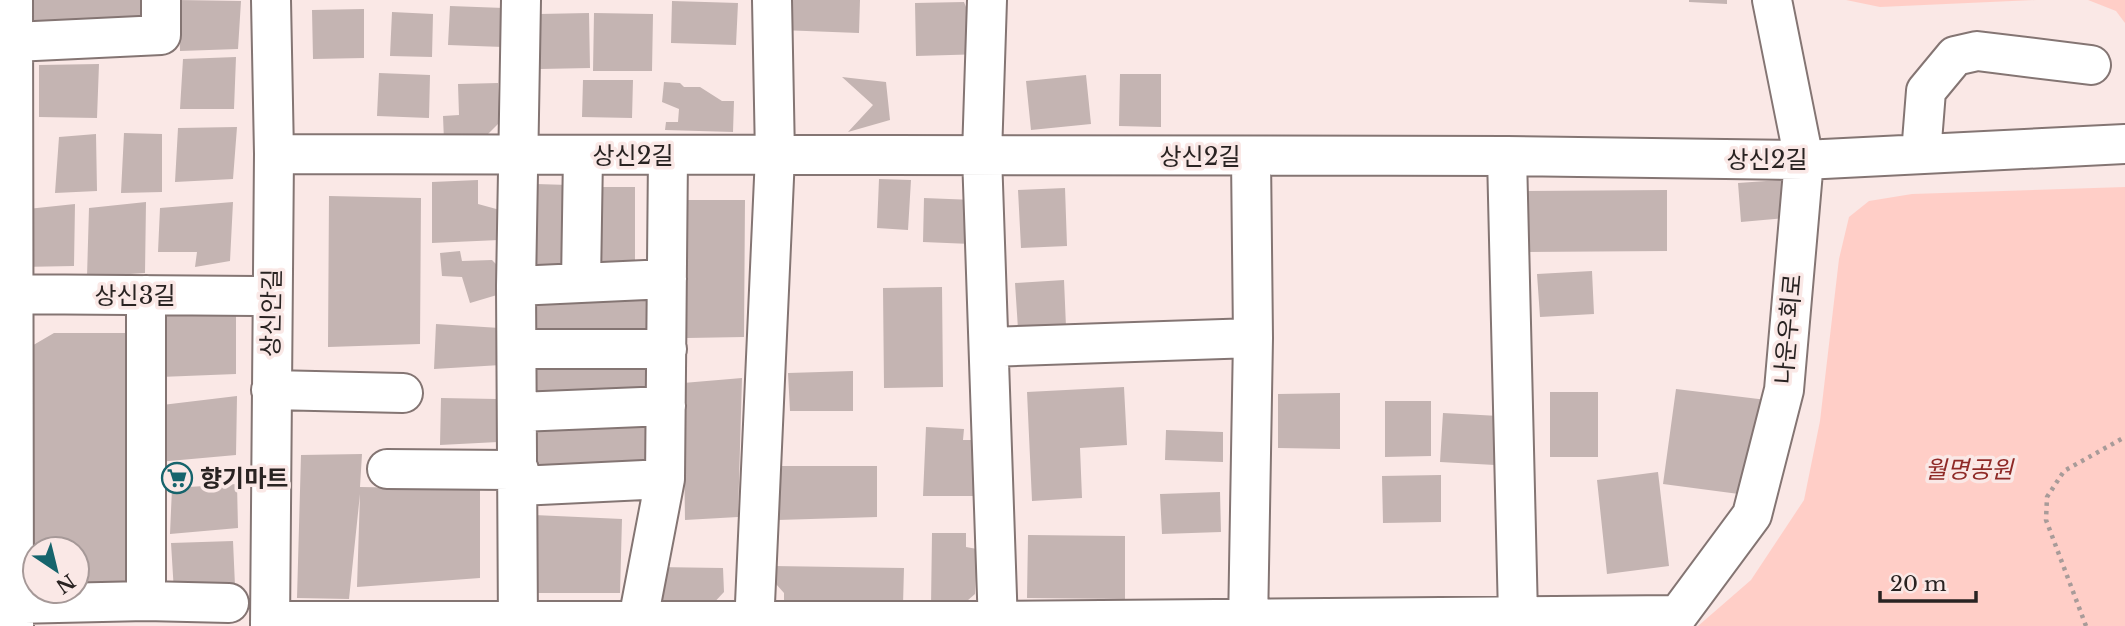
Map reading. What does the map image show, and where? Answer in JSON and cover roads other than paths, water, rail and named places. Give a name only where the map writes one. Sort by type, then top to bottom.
[{"type":"street","points":[[13,0],[8,294],[14,615],[146,601],[229,603]]},
{"type":"street","points":[[13,42],[160,35],[161,0]]},
{"type":"street","name":"상신안길","points":[[270,623],[274,154],[271,0]]},
{"type":"street","points":[[518,623],[519,412],[516,286],[521,0]]},
{"type":"street","points":[[754,623],[775,156],[772,0]]},
{"type":"street","points":[[986,0],[982,155],[998,624]]},
{"type":"street","name":"나운우회로","points":[[1670,620],[1752,515],[1784,390],[1804,160],[1772,0]]},
{"type":"street","points":[[1922,154],[1926,91],[1955,56],[1977,51],[2091,65]]},
{"type":"street","name":"상신2길","points":[[274,154],[1507,156],[1804,160],[2125,144]]},
{"type":"street","points":[[581,283],[583,155]]},
{"type":"street","points":[[638,620],[665,479],[668,155]]},
{"type":"street","points":[[1507,156],[1518,616]]},
{"type":"street","points":[[1248,621],[1253,338],[1251,157]]},
{"type":"street","points":[[516,286],[667,279]]},
{"type":"street","name":"상신3길","points":[[8,294],[271,296]]},
{"type":"street","points":[[146,295],[146,601]]},
{"type":"street","points":[[990,347],[1253,338]]},
{"type":"street","points":[[518,349],[667,349]]},
{"type":"street","points":[[271,390],[402,393]]},
{"type":"street","points":[[519,412],[666,406]]},
{"type":"street","points":[[387,469],[519,478],[665,479]]},
{"type":"street","points":[[270,623],[638,620],[998,624],[1518,616],[1670,620]]},
{"type":"place","name":"향기마트","points":[[177,478]]},
{"type":"park label","name":"월명공원","points":[[1969,469]]}]
